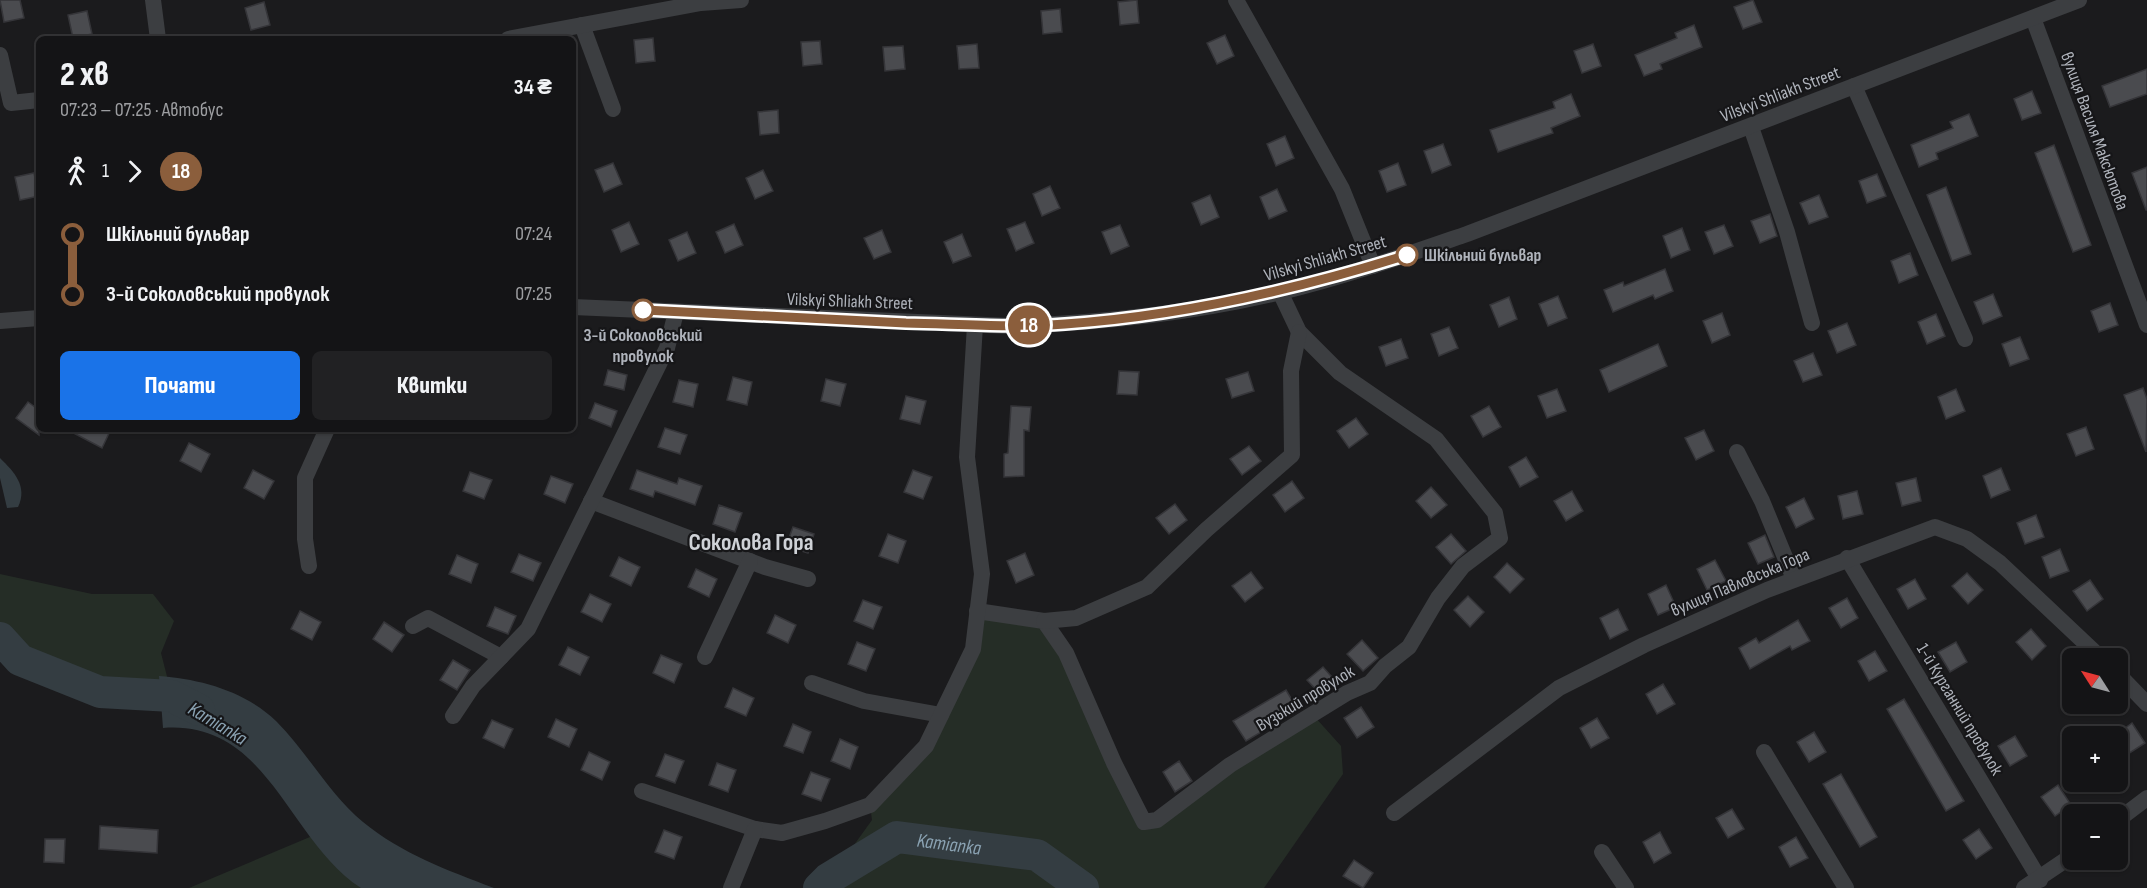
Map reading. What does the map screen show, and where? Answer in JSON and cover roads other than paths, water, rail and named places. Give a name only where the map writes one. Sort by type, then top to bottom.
[{"type":"street","points":[[153,0],[158,36]]},
{"type":"street","points":[[524,36],[701,3],[741,0]]},
{"type":"street","points":[[1236,0],[1342,189],[1373,266]]},
{"type":"street","name":"Vilskyi Shliakh Street","points":[[576,307],[1010,326],[1099,321],[1159,314],[1280,292],[1373,266],[1478,230],[2079,0]]},
{"type":"street","name":"вулиця Василя Максютова","points":[[2033,18],[2147,325]]},
{"type":"street","points":[[582,25],[613,109]]},
{"type":"street","points":[[0,55],[11,103],[36,100]]},
{"type":"street","points":[[1854,86],[1965,339]]},
{"type":"street","points":[[1751,127],[1787,232],[1812,323]]},
{"type":"street","name":"Вузький провулок","points":[[1044,621],[1066,653],[1114,763],[1144,822],[1157,820],[1230,765],[1347,693],[1370,683],[1385,666],[1409,647],[1437,598],[1463,566],[1500,538],[1495,513],[1436,439],[1340,373],[1299,332],[1280,292]]},
{"type":"street","points":[[453,716],[474,686],[528,629],[666,348],[676,312]]},
{"type":"street","points":[[0,320],[36,318]]},
{"type":"street","points":[[642,791],[755,829],[782,833],[825,822],[870,805],[926,746],[973,649],[982,574],[967,457],[975,325]]},
{"type":"street","points":[[977,611],[1044,621],[1076,618],[1147,587],[1206,530],[1293,455],[1292,371],[1299,332]]},
{"type":"street","points":[[309,566],[305,539],[306,478],[326,432]]},
{"type":"street","points":[[1737,452],[1762,501],[1794,579]]},
{"type":"street","points":[[591,501],[750,561],[808,579]]},
{"type":"street","name":"вулиця Павловська Гора","points":[[1394,813],[1559,688],[1644,645],[1794,579],[1935,527],[1967,539],[2000,563],[2090,648]]},
{"type":"street","name":"1-й Курганний провулок","points":[[1847,558],[2040,880]]},
{"type":"street","points":[[705,657],[750,561]]},
{"type":"street","points":[[413,626],[428,618],[501,657]]},
{"type":"street","points":[[812,683],[864,701],[941,715]]},
{"type":"street","points":[[2128,684],[2147,704]]},
{"type":"street","points":[[1764,752],[1846,888]]},
{"type":"street","points":[[2128,812],[2147,798]]},
{"type":"street","points":[[731,888],[755,829]]},
{"type":"street","points":[[1602,852],[1626,888]]},
{"type":"street","points":[[2024,888],[2040,880],[2062,863]]},
{"type":"water","points":[[0,458],[18,480],[21,499],[18,507],[7,508],[0,478]]},
{"type":"water","points":[[159,676],[190,680],[221,688],[250,702],[264,711],[288,733],[329,786],[363,822],[409,852],[442,868],[494,888],[361,888],[336,867],[314,842],[253,762],[228,743],[199,731],[163,728]]},
{"type":"waterway","name":"Kamianka","points":[[0,638],[20,660],[100,692],[172,696],[199,710]]},
{"type":"waterway","name":"Kamianka","points":[[819,888],[828,879],[897,837],[1037,855],[1083,888]]},
{"type":"place","name":"Шкільний бульвар","points":[[1407,255]]},
{"type":"place","name":"3-й Соколовський провулок","points":[[643,310]]},
{"type":"district","name":"Соколова Гора","points":[[751,542]]}]
